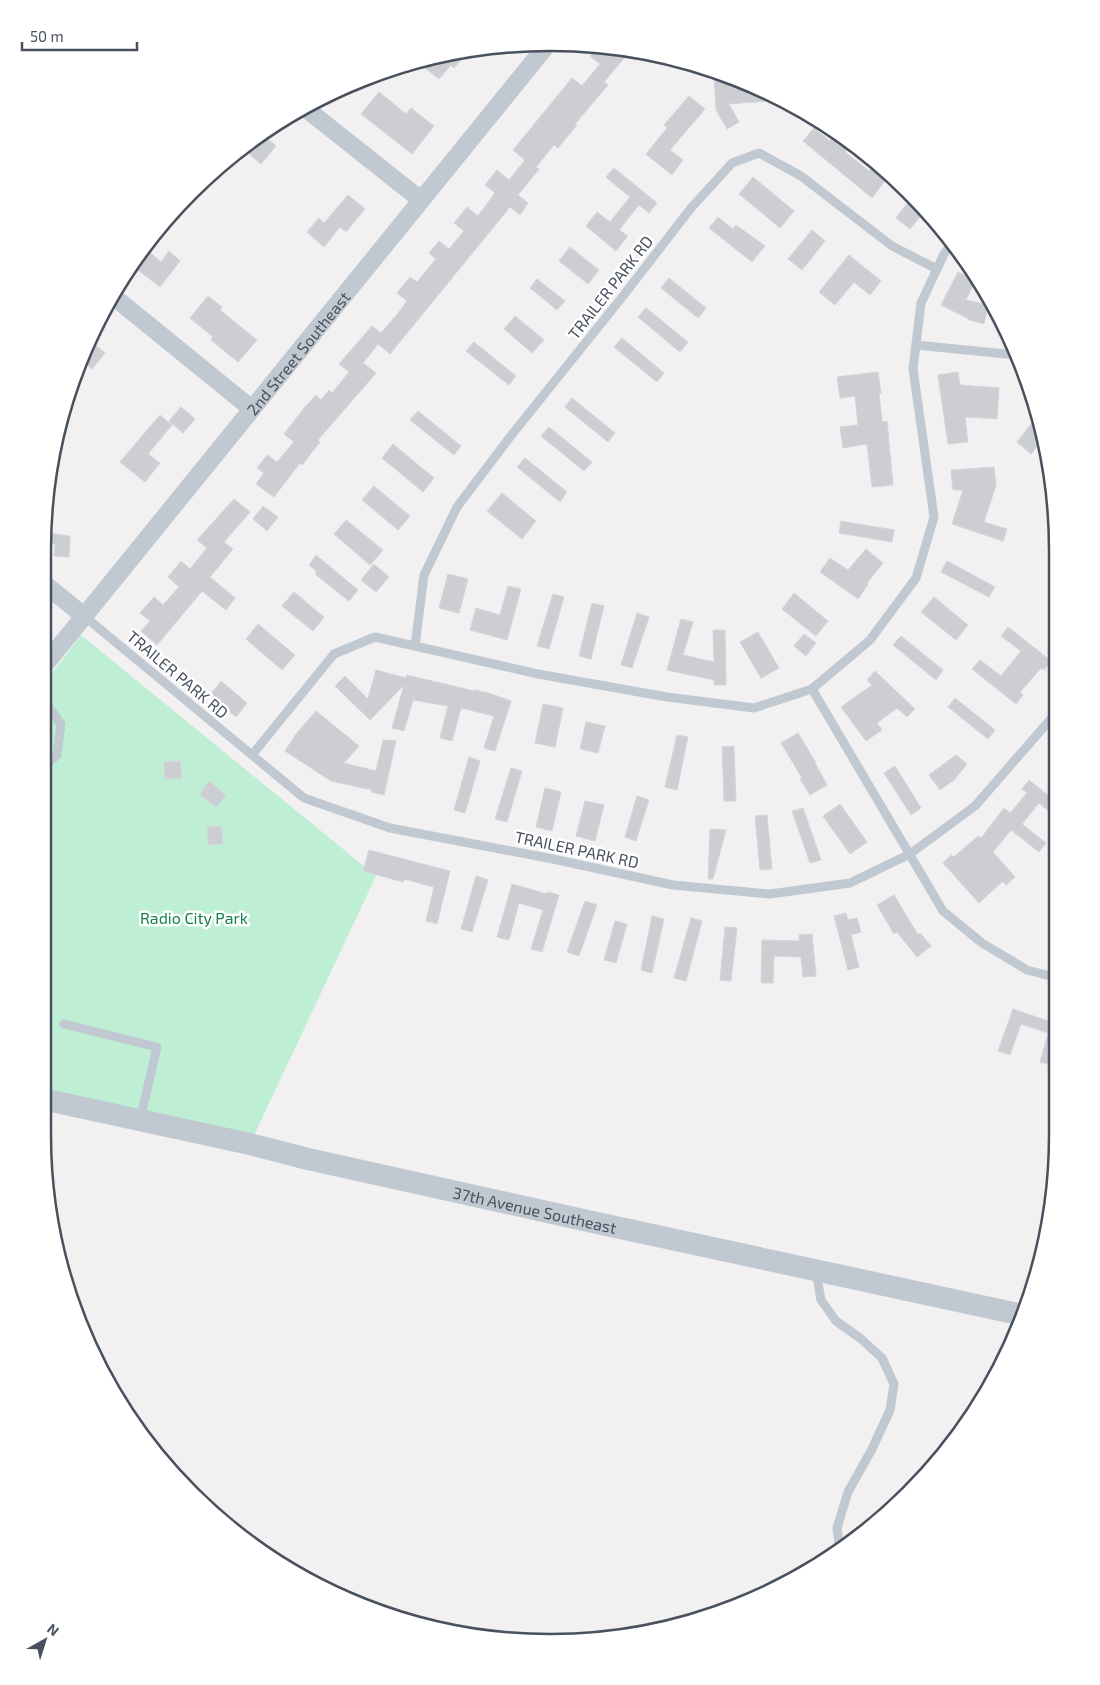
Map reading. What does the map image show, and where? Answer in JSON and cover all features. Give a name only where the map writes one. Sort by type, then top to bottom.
[{"type":"street","name":"2nd Street Southeast","points":[[51,657],[542,51]]},
{"type":"street","points":[[311,113],[421,200]]},
{"type":"street","points":[[118,300],[252,409]]},
{"type":"street","points":[[51,589],[84,616]]},
{"type":"street","name":"37th Avenue Southeast","points":[[51,1101],[1015,1314]]},
{"type":"lane","name":"TRAILER PARK RD","points":[[414,646],[424,575],[457,507],[690,208],[732,163],[759,153],[801,176],[892,246],[937,269]]},
{"type":"lane","points":[[252,756],[334,654],[375,637],[575,680],[667,697],[754,708],[812,690],[870,640],[916,578],[934,517],[913,369],[921,303],[948,249]]},
{"type":"lane","points":[[916,345],[1009,354]]},
{"type":"lane","name":"TRAILER PARK RD","points":[[84,616],[304,798],[390,828],[553,859],[673,885],[770,894],[850,882],[910,854],[975,806],[1049,721]]},
{"type":"lane","points":[[812,690],[942,911],[982,943],[1028,970],[1049,976]]},
{"type":"lane","points":[[51,710],[61,724],[56,755],[51,760]]},
{"type":"lane","points":[[64,1024],[157,1047],[140,1120]]},
{"type":"lane","points":[[816,1270],[821,1300],[836,1321],[860,1338],[882,1358],[894,1384],[890,1410],[872,1449],[848,1492],[837,1528],[839,1542]]},
{"type":"green space","name":"Radio City Park","points":[[81,635],[376,876],[250,1144],[51,1096],[51,675]]},
{"type":"building","points":[[592,53],[625,58],[604,82],[608,85],[575,124],[577,125],[558,148],[554,145],[536,167],[539,169],[518,195],[528,203],[520,215],[510,207],[390,354],[378,344],[363,363],[376,373],[318,440],[320,442],[302,465],[300,463],[274,497],[256,484],[264,473],[257,468],[267,455],[277,462],[294,442],[284,434],[305,407],[316,395],[321,400],[329,390],[332,393],[349,372],[339,364],[372,326],[381,333],[399,312],[407,301],[397,293],[410,277],[417,282],[436,259],[429,253],[439,241],[449,249],[464,231],[454,223],[467,207],[478,216],[495,193],[485,185],[497,170],[509,180],[525,160],[513,150],[572,78],[582,86],[600,64],[590,56]]},
{"type":"building","points":[[461,60],[454,68],[451,65],[439,79],[425,68]]},
{"type":"building","points":[[714,79],[767,101],[729,104],[739,122],[727,129],[716,110]]},
{"type":"building","points":[[379,92],[406,114],[411,108],[434,126],[412,154],[361,114]]},
{"type":"building","points":[[689,96],[705,109],[670,150],[683,160],[672,175],[646,154],[667,128],[664,125]]},
{"type":"building","points":[[814,128],[830,141],[832,138],[847,149],[845,152],[869,171],[871,168],[885,181],[872,198],[803,141]]},
{"type":"building","points":[[268,139],[276,146],[261,164],[248,153]]},
{"type":"building","points":[[614,168],[657,203],[649,213],[639,205],[619,230],[628,236],[616,251],[586,226],[597,212],[610,222],[630,197],[606,177]]},
{"type":"building","points":[[753,177],[794,211],[780,228],[739,194]]},
{"type":"building","points":[[348,195],[365,209],[346,232],[340,227],[324,247],[307,232],[319,218],[324,223]]},
{"type":"building","points":[[908,202],[921,216],[910,229],[896,218]]},
{"type":"building","points":[[718,217],[733,229],[736,225],[765,246],[752,262],[709,228]]},
{"type":"building","points":[[812,230],[825,241],[802,270],[788,259]]},
{"type":"building","points":[[570,247],[599,270],[588,284],[559,261]]},
{"type":"building","points":[[169,251],[180,261],[160,287],[137,270],[150,252],[161,262]]},
{"type":"building","points":[[849,255],[881,281],[870,295],[854,282],[835,305],[819,292]]},
{"type":"building","points":[[958,272],[967,277],[973,286],[966,300],[984,304],[987,310],[984,324],[969,320],[941,305]]},
{"type":"building","points":[[669,278],[706,308],[698,318],[661,288]]},
{"type":"building","points":[[537,279],[565,301],[557,310],[530,288]]},
{"type":"building","points":[[208,296],[222,307],[220,310],[257,340],[238,362],[211,340],[213,337],[190,318]]},
{"type":"building","points":[[646,308],[688,342],[680,352],[638,317]]},
{"type":"building","points":[[515,316],[544,340],[532,353],[504,329]]},
{"type":"building","points":[[622,338],[664,373],[657,382],[614,347]]},
{"type":"building","points":[[474,342],[516,376],[509,385],[466,351]]},
{"type":"building","points":[[95,345],[105,353],[92,369],[87,365]]},
{"type":"building","points":[[878,372],[882,422],[887,421],[893,485],[872,487],[867,444],[843,448],[840,427],[858,425],[855,396],[840,398],[837,377]]},
{"type":"building","points":[[958,372],[960,385],[999,388],[997,419],[965,417],[968,442],[948,444],[938,375]]},
{"type":"building","points":[[572,398],[615,433],[608,442],[565,407]]},
{"type":"building","points":[[181,407],[195,419],[183,433],[169,421]]},
{"type":"building","points":[[418,411],[461,446],[454,455],[410,420]]},
{"type":"building","points":[[160,415],[172,425],[148,454],[160,463],[145,482],[120,462]]},
{"type":"building","points":[[1032,422],[1037,446],[1031,454],[1017,442]]},
{"type":"building","points":[[549,427],[592,462],[584,471],[541,436]]},
{"type":"building","points":[[393,444],[434,478],[423,492],[382,458]]},
{"type":"building","points":[[525,458],[567,492],[560,502],[517,467]]},
{"type":"building","points":[[994,467],[996,485],[984,522],[1007,529],[1003,541],[952,524],[963,490],[953,490],[951,470]]},
{"type":"building","points":[[374,486],[410,516],[398,530],[362,500]]},
{"type":"building","points":[[502,493],[536,521],[522,539],[487,511]]},
{"type":"building","points":[[234,499],[250,512],[224,542],[233,549],[210,577],[235,598],[226,610],[202,591],[157,645],[141,631],[150,621],[140,613],[154,597],[163,605],[179,587],[168,577],[181,561],[190,569],[207,548],[197,540]]},
{"type":"building","points":[[263,506],[278,517],[267,531],[253,519]]},
{"type":"building","points":[[346,520],[383,550],[370,565],[334,534]]},
{"type":"building","points":[[841,521],[894,530],[892,542],[839,533]]},
{"type":"building","points":[[51,534],[70,536],[69,557],[54,556],[55,545],[51,542]]},
{"type":"building","points":[[866,549],[883,563],[867,583],[858,599],[820,572],[830,558],[848,570]]},
{"type":"building","points":[[316,555],[358,590],[349,601],[315,574],[317,572],[309,565]]},
{"type":"building","points":[[947,561],[995,587],[989,597],[941,572]]},
{"type":"building","points":[[374,564],[389,577],[376,592],[361,580]]},
{"type":"building","points":[[448,574],[468,579],[459,613],[439,608]]},
{"type":"building","points":[[508,586],[521,589],[507,640],[470,630],[476,608],[500,615]]},
{"type":"building","points":[[294,592],[324,617],[313,631],[282,606]]},
{"type":"building","points":[[794,593],[828,621],[816,636],[782,609]]},
{"type":"building","points":[[553,594],[564,597],[549,649],[537,646]]},
{"type":"building","points":[[934,597],[968,625],[956,640],[921,612]]},
{"type":"building","points":[[592,603],[604,606],[591,659],[579,656]]},
{"type":"building","points":[[637,613],[649,617],[632,668],[621,665]]},
{"type":"building","points":[[681,619],[693,622],[683,655],[714,662],[713,630],[725,630],[726,685],[714,685],[714,680],[667,670]]},
{"type":"building","points":[[258,624],[295,655],[282,670],[246,639]]},
{"type":"building","points":[[1008,627],[1049,659],[1049,664],[1044,670],[1041,668],[1020,692],[1023,695],[1016,704],[972,669],[980,660],[1001,676],[1021,651],[1001,636]]},
{"type":"building","points":[[758,632],[779,668],[761,678],[740,642]]},
{"type":"building","points":[[804,634],[816,643],[806,656],[794,646]]},
{"type":"building","points":[[901,636],[943,670],[936,680],[893,645]]},
{"type":"building","points":[[376,670],[406,678],[407,675],[489,693],[511,701],[495,751],[484,748],[494,716],[461,708],[452,741],[440,738],[448,706],[413,700],[404,731],[392,728],[404,685],[370,720],[335,686],[345,676],[368,699]]},
{"type":"building","points":[[875,671],[915,709],[907,717],[897,708],[877,723],[882,730],[866,741],[841,707],[872,685],[867,680]]},
{"type":"building","points":[[221,681],[247,703],[236,717],[210,695]]},
{"type":"building","points":[[955,698],[995,730],[988,739],[948,707]]},
{"type":"building","points":[[543,704],[563,708],[555,747],[535,743]]},
{"type":"building","points":[[316,711],[359,746],[344,763],[376,771],[383,740],[396,741],[384,795],[371,792],[372,790],[331,781],[285,751],[296,734]]},
{"type":"building","points":[[586,722],[605,726],[598,753],[580,749]]},
{"type":"building","points":[[798,733],[827,785],[810,795],[781,743]]},
{"type":"building","points":[[677,735],[688,737],[677,790],[665,787]]},
{"type":"building","points":[[734,746],[736,801],[724,801],[722,747]]},
{"type":"building","points":[[956,755],[967,764],[954,780],[940,790],[929,775]]},
{"type":"building","points":[[469,757],[480,761],[465,813],[454,810]]},
{"type":"building","points":[[180,761],[182,778],[165,779],[164,762]]},
{"type":"building","points":[[895,766],[921,808],[911,815],[884,773]]},
{"type":"building","points":[[511,768],[522,771],[507,822],[495,819]]},
{"type":"building","points":[[1029,780],[1049,796],[1049,811],[1039,803],[1022,824],[1046,843],[1039,852],[1011,830],[993,852],[1015,877],[1006,885],[1003,881],[979,903],[943,863],[951,855],[954,857],[978,836],[981,838],[1004,808],[1010,813],[1027,793],[1022,789]]},
{"type":"building","points":[[209,781],[226,795],[216,807],[200,795]]},
{"type":"building","points":[[545,788],[561,792],[552,831],[536,827]]},
{"type":"building","points":[[637,796],[649,800],[636,841],[625,837]]},
{"type":"building","points":[[585,801],[604,805],[595,841],[576,836]]},
{"type":"building","points":[[840,804],[867,842],[850,854],[823,816]]},
{"type":"building","points":[[803,808],[821,860],[810,863],[792,811]]},
{"type":"building","points":[[767,815],[772,869],[760,870],[755,816]]},
{"type":"building","points":[[221,826],[223,844],[208,845],[207,827]]},
{"type":"building","points":[[710,829],[726,830],[713,879],[708,879]]},
{"type":"building","points":[[369,850],[450,871],[437,924],[426,921],[434,887],[404,879],[403,882],[363,871]]},
{"type":"building","points":[[476,876],[488,880],[472,932],[461,929]]},
{"type":"building","points":[[512,884],[547,894],[548,892],[559,895],[542,952],[531,949],[543,910],[519,903],[509,940],[497,937]]},
{"type":"building","points":[[894,895],[918,935],[920,933],[931,946],[917,957],[897,932],[894,934],[877,905]]},
{"type":"building","points":[[585,901],[597,905],[579,956],[567,952]]},
{"type":"building","points":[[846,913],[848,920],[857,918],[861,932],[851,935],[859,967],[848,970],[834,916]]},
{"type":"building","points":[[652,916],[664,919],[652,973],[641,970]]},
{"type":"building","points":[[691,918],[702,921],[686,981],[674,978]]},
{"type":"building","points":[[615,921],[627,924],[616,963],[604,960]]},
{"type":"building","points":[[725,927],[737,928],[731,981],[720,980]]},
{"type":"building","points":[[812,934],[816,976],[803,977],[801,957],[774,956],[773,983],[761,983],[762,940],[799,941],[799,935]]},
{"type":"building","points":[[1013,1009],[1049,1021],[1049,1064],[1040,1062],[1048,1033],[1021,1024],[1010,1055],[998,1051]]}]
